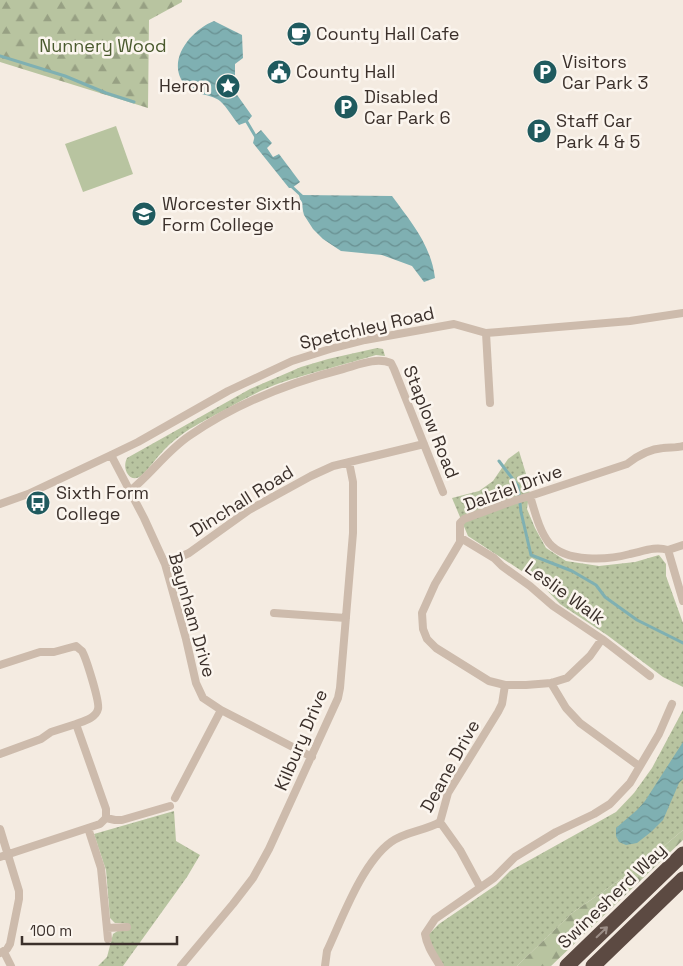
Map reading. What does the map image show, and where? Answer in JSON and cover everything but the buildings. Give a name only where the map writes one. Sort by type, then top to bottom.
[{"type":"highway","name":"Swinesherd Way","points":[[567,966],[683,854]]},
{"type":"highway","name":"Swinesherd Way","points":[[593,966],[683,879]]},
{"type":"street","name":"Spetchley Road","points":[[0,504],[28,494],[111,456],[228,390],[299,359],[365,340],[454,324],[486,333],[630,321],[683,313]]},
{"type":"street","points":[[486,333],[490,403]]},
{"type":"street","name":"Staplow Road","points":[[130,491],[188,436],[248,402],[287,385],[380,361],[391,363],[443,492]]},
{"type":"street","name":"Dinchall Road","points":[[165,564],[189,553],[249,510],[311,476],[333,466],[424,444]]},
{"type":"street","name":"Dalziel Drive","points":[[602,639],[580,668],[567,678],[550,683],[505,685],[489,681],[436,648],[427,639],[423,629],[422,613],[435,584],[460,542],[460,523],[464,519],[513,500],[528,497],[627,464],[636,456],[645,453],[662,448],[683,446]]},
{"type":"street","name":"Baynham Drive","points":[[111,456],[165,564],[198,691],[203,698],[221,710],[312,757]]},
{"type":"street","name":"Kilbury Drive","points":[[181,966],[253,878],[270,848],[338,698],[353,533],[353,482],[349,462]]},
{"type":"street","points":[[528,497],[541,530],[550,544],[564,553],[598,559],[628,555],[653,548],[668,550],[683,545]]},
{"type":"street","name":"Leslie Walk","points":[[460,538],[494,558],[553,606],[602,639],[650,676]]},
{"type":"street","points":[[668,550],[683,601]]},
{"type":"street","points":[[274,613],[346,618]]},
{"type":"street","points":[[0,665],[40,652],[54,652],[76,646],[82,651],[96,692],[98,708],[89,719],[51,732],[41,739],[0,754]]},
{"type":"street","points":[[550,683],[566,708],[580,723],[639,766]]},
{"type":"street","name":"Deane Drive","points":[[326,966],[327,951],[366,868],[391,842],[412,831],[440,822],[448,793],[502,704],[505,685]]},
{"type":"street","points":[[440,966],[432,954],[425,934],[435,919],[494,878],[515,857],[556,832],[594,814],[610,804],[630,783],[659,734],[672,704]]},
{"type":"street","points":[[175,798],[221,710]]},
{"type":"street","points":[[0,857],[104,822],[106,810],[76,724]]},
{"type":"street","points":[[106,818],[122,820],[170,806]]},
{"type":"street","points":[[440,822],[460,850],[480,887]]},
{"type":"street","points":[[88,828],[101,868],[108,939]]},
{"type":"street","points":[[0,829],[20,899],[10,944],[2,953],[11,966]]},
{"type":"street","points":[[107,928],[127,927]]},
{"type":"green space","name":"Nunnery Wood","points":[[0,0],[182,0],[182,2],[149,20],[148,108],[0,62]]},
{"type":"green space","points":[[116,126],[133,174],[83,192],[65,144]]},
{"type":"green space","points":[[377,348],[383,349],[385,356],[376,355],[271,386],[181,435],[138,478],[131,477],[126,471],[125,463],[127,458],[250,389],[301,367]]},
{"type":"green space","points":[[519,451],[530,487],[527,509],[546,548],[566,561],[599,566],[635,562],[659,555],[666,564],[666,576],[683,623],[683,687],[663,677],[607,635],[560,604],[540,583],[468,536],[452,498],[479,491],[493,481],[508,459]]},
{"type":"green space","points":[[683,710],[683,830],[644,863],[572,913],[517,966],[441,966],[429,948],[429,934],[439,924],[496,885],[510,871],[616,812],[634,793],[652,768]]},
{"type":"green space","points":[[174,811],[176,841],[200,855],[187,877],[123,966],[98,966],[107,957],[113,934],[119,930],[128,929],[127,923],[115,923],[110,918],[106,870],[94,834]]},
{"type":"green space","points":[[683,830],[683,840],[551,966],[517,966],[572,913],[644,863]]},
{"type":"water","points":[[214,21],[242,35],[243,58],[235,64],[235,92],[252,116],[247,122],[239,125],[220,101],[189,89],[180,76],[178,66],[183,47],[197,31]]},
{"type":"water","points":[[261,130],[272,143],[267,148],[273,157],[279,154],[300,182],[292,188],[289,188],[253,143],[255,135]]},
{"type":"water","points":[[299,195],[392,196],[425,244],[435,278],[424,282],[412,266],[382,255],[341,251],[323,239],[313,229],[304,215]]},
{"type":"water","points":[[683,742],[683,779],[679,783],[663,820],[637,843],[626,845],[619,842],[616,836],[616,828],[645,801]]},
{"type":"waterway","points":[[0,56],[65,76],[134,102]]},
{"type":"waterway","points":[[247,122],[257,139]]},
{"type":"waterway","points":[[291,186],[303,197]]},
{"type":"waterway","points":[[499,461],[518,486],[521,512],[531,555],[572,571],[596,585],[605,597],[637,620],[683,643]]},
{"type":"place","name":"County Hall Cafe","points":[[299,34]]},
{"type":"place","name":"County Hall","points":[[279,72]]},
{"type":"place","name":"Visitors Car Park 3","points":[[545,72]]},
{"type":"place","name":"Heron","points":[[228,86]]},
{"type":"place","name":"Disabled Car Park 6","points":[[346,107]]},
{"type":"place","name":"Staff Car Park 4 & 5","points":[[539,131]]},
{"type":"place","name":"Worcester Sixth Form College","points":[[144,214]]},
{"type":"place","name":"Sixth Form College","points":[[38,503]]}]
